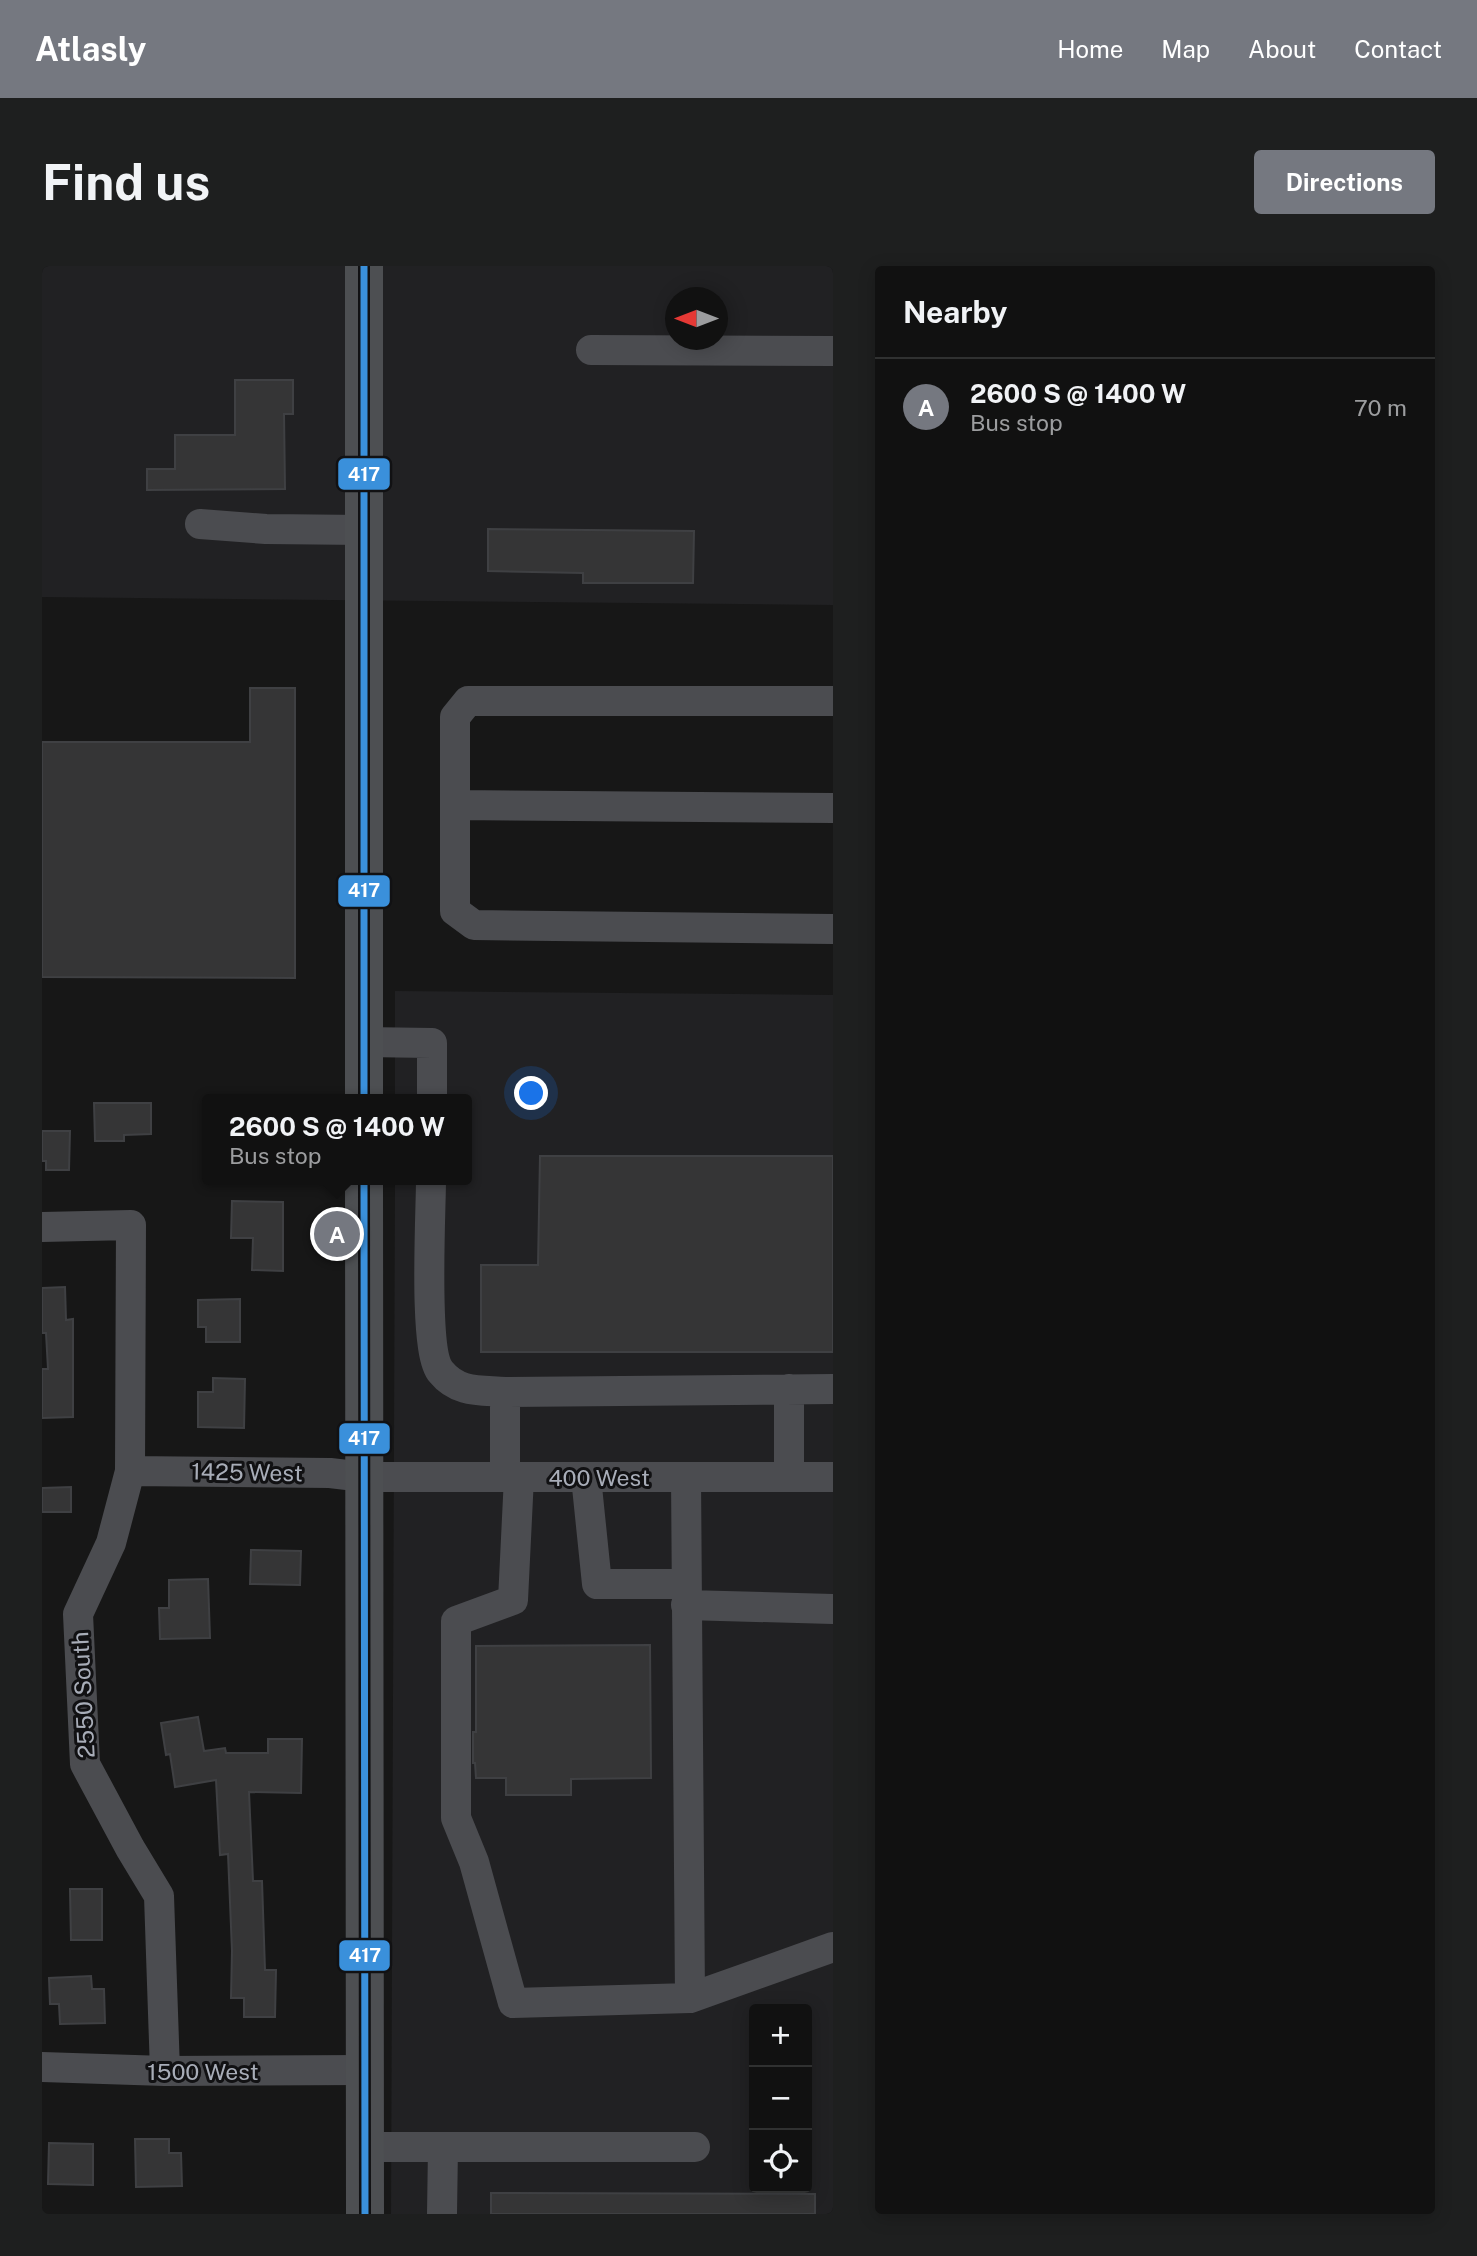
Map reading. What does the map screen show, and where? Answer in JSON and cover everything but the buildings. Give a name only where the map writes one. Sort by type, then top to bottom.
[{"type":"main road","points":[[364,266],[365,1094]]},
{"type":"main road","points":[[365,1185],[365,2214]]},
{"type":"street","points":[[591,350],[833,351]]},
{"type":"street","points":[[200,524],[266,529],[364,530]]},
{"type":"street","points":[[833,701],[468,701],[455,717],[455,911],[474,925],[833,929]]},
{"type":"street","points":[[455,806],[833,808]]},
{"type":"street","points":[[365,1042],[432,1043],[432,1094]]},
{"type":"street","points":[[431,1185],[430,1334],[439,1371],[463,1389],[505,1392],[833,1389]]},
{"type":"street","name":"2550 South","points":[[42,1227],[131,1224],[130,1471],[111,1543],[78,1614],[85,1764],[159,1896],[165,2071]]},
{"type":"street","points":[[789,1389],[789,1477]]},
{"type":"street","points":[[505,1392],[512,1477],[513,1600],[456,1621],[456,1818],[474,1862],[513,2003],[690,1998],[833,1947]]},
{"type":"street","name":"1425 West","points":[[130,1471],[330,1473],[365,1476]]},
{"type":"street","name":"400 West","points":[[365,1476],[833,1477]]},
{"type":"street","points":[[586,1477],[597,1584],[833,1609]]},
{"type":"street","points":[[686,1477],[690,1998]]},
{"type":"street","name":"1500 West","points":[[42,2067],[165,2071],[365,2070]]},
{"type":"street","points":[[365,2147],[695,2147]]},
{"type":"street","points":[[442,2214],[443,2147]]},
{"type":"shaded area","points":[[42,266],[833,266],[833,605],[42,597]]},
{"type":"shaded area","points":[[395,991],[833,995],[833,2214],[391,2214],[395,1185],[472,1185],[472,1094],[395,1094]]},
{"type":"transit line","name":"417","points":[[364,266],[364,1094]]},
{"type":"transit line","name":"417","points":[[364,1185],[365,2214]]},
{"type":"place","name":"2600 S @ 1400 W","points":[[337,1234]]}]
